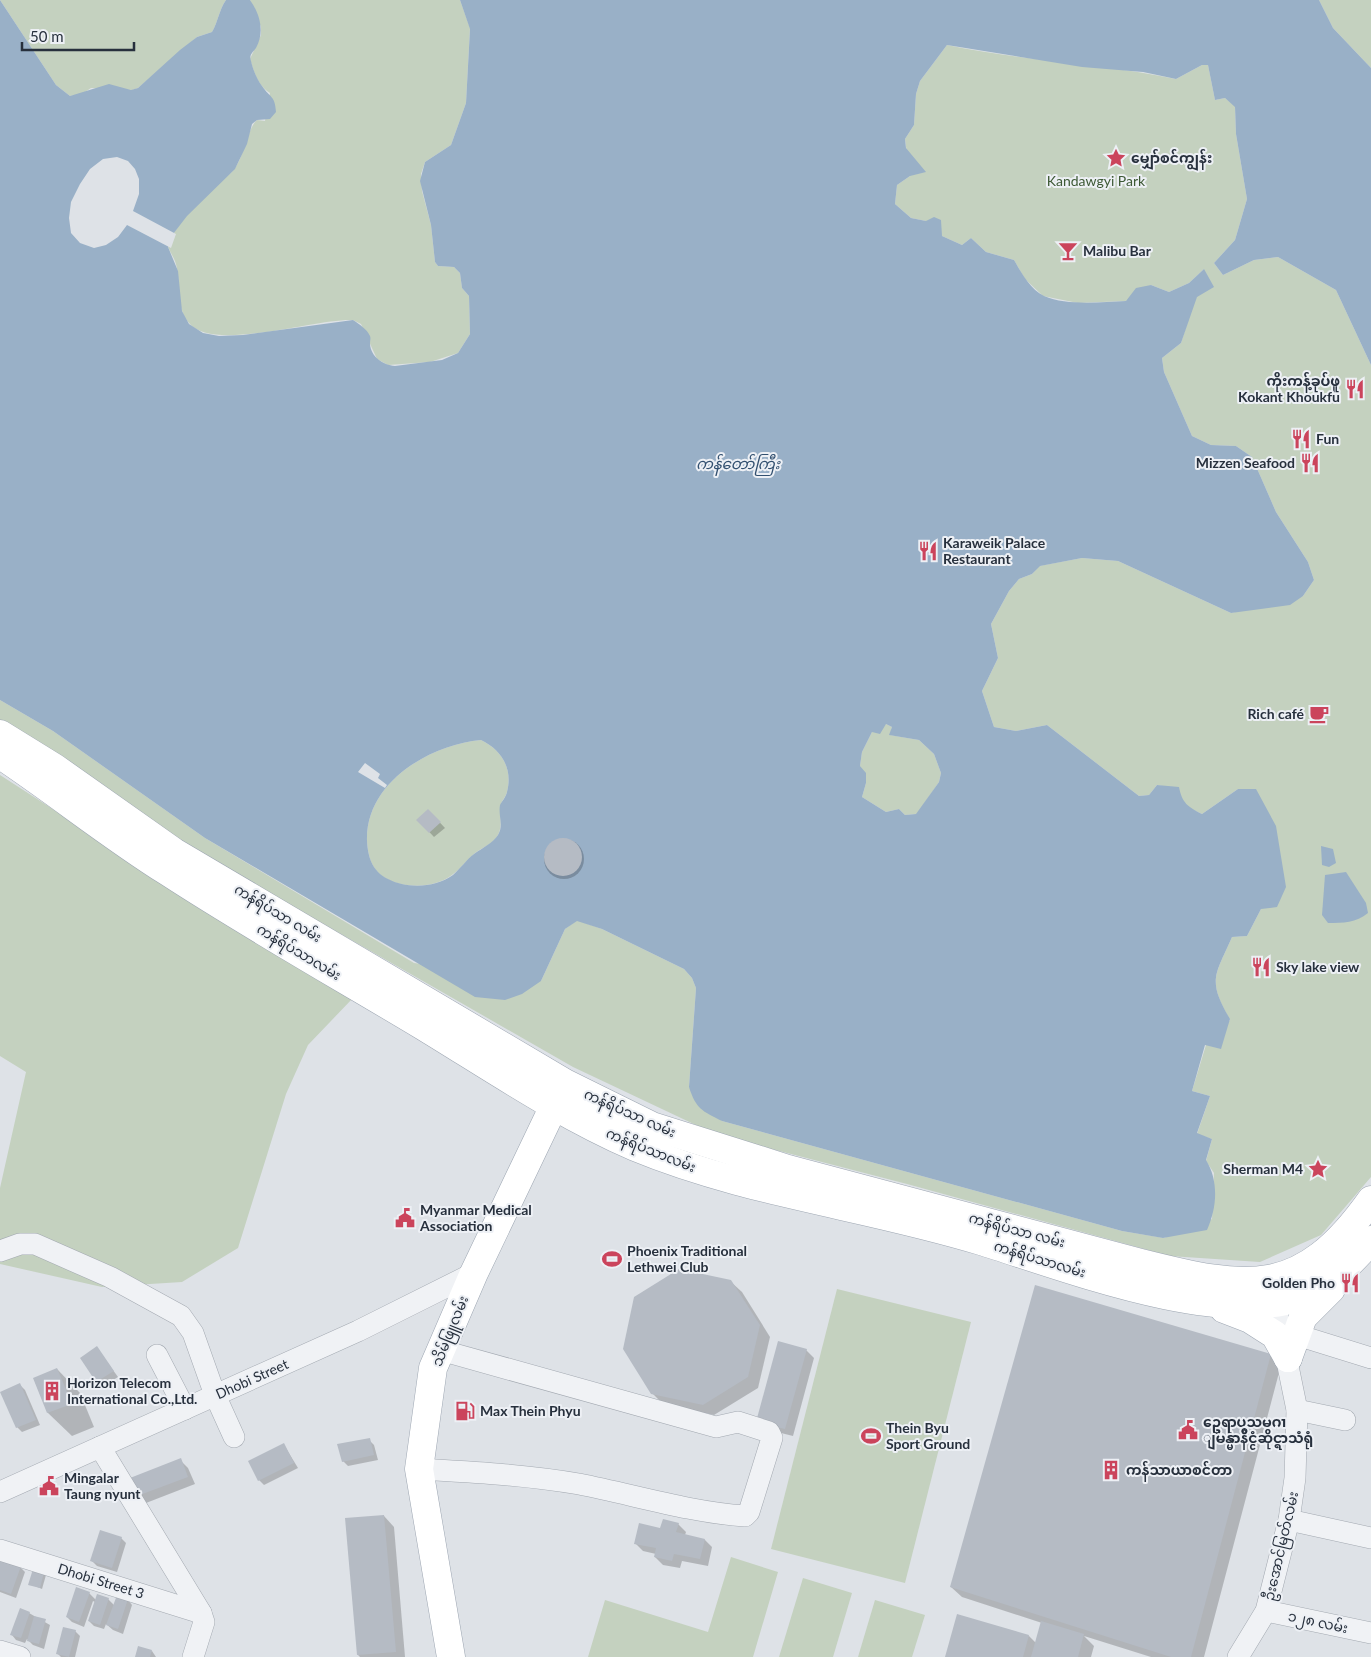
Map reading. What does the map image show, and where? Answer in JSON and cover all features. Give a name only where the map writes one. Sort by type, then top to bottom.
[{"type":"main road","name":"ကန်ရိပ်သာ လမ်း","points":[[0,734],[55,768],[174,852],[559,1094],[652,1126],[788,1169],[1188,1275],[1240,1282],[1273,1292],[1292,1273],[1314,1261],[1341,1239],[1371,1200]]},
{"type":"main road","name":"ကန်ရိပ်သာလမ်း","points":[[0,754],[166,871],[559,1094],[634,1146],[703,1171],[810,1200],[911,1221],[1126,1284],[1208,1303],[1242,1305],[1273,1292],[1305,1296],[1349,1266],[1371,1240]]},
{"type":"main road","name":"သိမ်ဖြူလမ်း","points":[[451,1657],[419,1469],[434,1368],[474,1273],[559,1094]]},
{"type":"main road","points":[[1208,1303],[1250,1319],[1292,1347],[1303,1317],[1326,1295],[1349,1266]]},
{"type":"street","points":[[0,1251],[20,1244],[34,1244],[110,1277],[181,1316],[193,1333],[215,1395],[234,1437]]},
{"type":"street","name":"Dhobi Street","points":[[0,1492],[358,1331],[474,1273]]},
{"type":"street","name":"ဦးအောင်မြတ်လမ်း","points":[[1238,1657],[1266,1611],[1289,1520],[1295,1478],[1297,1410],[1292,1347],[1273,1292]]},
{"type":"street","points":[[1292,1347],[1371,1358]]},
{"type":"street","points":[[419,1469],[504,1474],[578,1484],[716,1514],[745,1516],[749,1512],[772,1438],[769,1432],[738,1422],[716,1427],[440,1350]]},
{"type":"street","points":[[157,1355],[185,1409]]},
{"type":"street","points":[[1297,1410],[1346,1420]]},
{"type":"street","points":[[100,1447],[202,1617],[193,1657]]},
{"type":"street","points":[[1289,1520],[1371,1538]]},
{"type":"street","name":"Dhobi Street 3","points":[[0,1550],[202,1617]]},
{"type":"street","name":"၁၂၈ လမ်း","points":[[1266,1611],[1371,1633]]},
{"type":"street","points":[[0,1651],[20,1657]]},
{"type":"green space","points":[[0,0],[226,0],[212,32],[197,37],[138,88],[132,90],[91,88],[82,94],[70,96],[56,85]]},
{"type":"green space","points":[[250,0],[460,0],[470,28],[466,103],[451,145],[425,162],[421,174],[422,191],[431,225],[435,262],[438,266],[454,267],[460,273],[462,288],[469,296],[470,334],[458,353],[430,362],[388,365],[377,359],[361,324],[353,320],[242,335],[220,335],[201,331],[189,323],[184,316],[181,309],[177,268],[168,247],[171,239],[182,221],[198,203],[235,168],[248,135],[257,120],[265,121],[270,93],[259,83],[250,59],[261,35],[261,27]]},
{"type":"green space","points":[[1319,0],[1371,0],[1371,68],[1333,28]]},
{"type":"green space","name":"Kandawgyi Park","points":[[947,45],[1004,55],[1119,69],[1176,79],[1202,65],[1208,65],[1215,100],[1225,98],[1235,106],[1236,134],[1247,199],[1235,240],[1214,263],[1223,275],[1254,260],[1278,257],[1336,290],[1371,365],[1371,1177],[1321,1235],[1260,1262],[1170,1256],[907,1184],[717,1135],[573,1067],[196,851],[0,723],[0,700],[53,731],[205,838],[414,963],[541,981],[565,929],[577,920],[602,929],[684,969],[692,978],[696,988],[689,1087],[722,1121],[1122,1231],[1164,1238],[1212,1219],[1214,1173],[1206,1161],[1212,1139],[1197,1134],[1210,1096],[1192,1091],[1206,1045],[1230,1020],[1218,996],[1216,986],[1216,978],[1221,961],[1232,937],[1247,936],[1261,909],[1238,789],[1202,814],[1187,807],[1173,788],[1157,785],[1149,795],[1139,796],[1047,725],[1016,731],[994,727],[982,691],[998,658],[991,624],[1009,591],[1019,579],[1032,574],[1039,566],[1082,558],[1118,561],[1231,613],[1303,596],[1314,580],[1308,562],[1276,512],[1252,457],[1236,446],[1211,445],[1192,436],[1164,372],[1162,358],[1181,343],[1204,269],[1189,283],[1169,292],[1151,285],[1126,301],[1078,303],[1043,296],[1025,279],[1014,260],[986,252],[971,238],[962,245],[942,236],[926,221],[911,218],[895,204],[897,185],[910,176],[905,139],[914,125],[916,94],[920,81]]},
{"type":"green space","points":[[886,724],[892,727],[890,735],[919,740],[934,754],[941,773],[939,782],[917,814],[905,815],[899,809],[886,812],[862,797],[866,783],[860,766],[862,752],[872,732]]},
{"type":"green space","points":[[481,740],[495,749],[507,768],[507,792],[501,803],[500,828],[496,838],[471,856],[455,873],[437,883],[411,886],[382,876],[374,868],[368,853],[367,841],[369,820],[377,801],[388,785],[422,759],[461,743]]},
{"type":"green space","points":[[0,775],[161,879],[353,998],[308,1045],[286,1094],[238,1248],[182,1282],[102,1287],[0,1264],[0,1188],[26,1072],[0,1056]]},
{"type":"green space","name":"Thein Byu Sport Ground","points":[[837,1289],[971,1322],[905,1583],[771,1549]]},
{"type":"green space","points":[[731,1557],[778,1572],[753,1657],[588,1657],[605,1600],[708,1632]]},
{"type":"green space","points":[[803,1578],[852,1593],[833,1657],[779,1657]]},
{"type":"green space","points":[[875,1600],[925,1615],[912,1657],[858,1657]]},
{"type":"water","name":"ကန်တော်ကြီး","points":[[0,0],[56,85],[70,96],[109,84],[131,90],[138,88],[197,37],[212,32],[226,0],[250,0],[259,17],[261,29],[259,42],[250,59],[258,80],[273,99],[276,112],[270,119],[257,120],[252,124],[247,144],[235,169],[187,216],[170,238],[168,247],[178,271],[182,311],[189,324],[203,333],[219,336],[243,335],[353,320],[369,333],[371,349],[378,360],[395,366],[442,360],[458,353],[470,334],[469,296],[462,288],[460,273],[454,267],[438,266],[435,262],[431,225],[420,181],[425,162],[451,145],[466,103],[470,29],[460,0],[1319,0],[1333,28],[1371,68],[1371,365],[1336,290],[1278,257],[1254,260],[1223,275],[1214,263],[1235,240],[1247,199],[1236,134],[1235,107],[1225,98],[1215,100],[1208,65],[1202,65],[1176,79],[1143,72],[1082,67],[947,45],[920,81],[916,94],[914,125],[905,139],[906,148],[926,172],[910,176],[897,185],[895,204],[911,218],[926,221],[934,217],[941,220],[942,236],[962,245],[971,238],[986,252],[1014,260],[1034,289],[1044,296],[1053,299],[1084,303],[1126,301],[1136,288],[1151,285],[1169,292],[1189,283],[1204,269],[1214,287],[1197,297],[1181,343],[1162,358],[1164,372],[1192,436],[1211,445],[1236,446],[1252,457],[1276,512],[1308,562],[1314,580],[1303,596],[1290,605],[1231,613],[1118,561],[1082,558],[1040,566],[1032,574],[1019,579],[1009,591],[991,624],[998,658],[982,691],[994,727],[1016,731],[1047,725],[1139,796],[1149,795],[1157,785],[1179,787],[1186,804],[1202,814],[1238,789],[1256,789],[1276,826],[1286,887],[1277,907],[1261,909],[1247,936],[1232,937],[1221,961],[1216,978],[1218,995],[1230,1019],[1221,1049],[1205,1045],[1192,1091],[1210,1096],[1197,1133],[1212,1139],[1206,1160],[1215,1186],[1215,1204],[1207,1230],[1163,1238],[1122,1231],[722,1121],[709,1115],[697,1105],[689,1087],[696,988],[692,978],[684,969],[602,929],[577,921],[565,929],[541,981],[522,994],[505,1000],[475,997],[205,838],[53,731],[0,700]],"holes":[[[886,724],[892,727],[889,735],[919,740],[934,754],[941,773],[939,782],[916,814],[905,815],[899,809],[886,812],[862,797],[866,783],[866,773],[860,766],[862,752],[872,732],[880,734]],[[481,740],[495,749],[507,768],[508,784],[506,794],[500,805],[501,828],[496,838],[471,856],[453,875],[438,883],[412,886],[383,876],[372,863],[368,853],[367,841],[369,820],[377,801],[388,785],[422,759],[461,743]]]},
{"type":"water","points":[[1321,846],[1333,849],[1336,863],[1329,867],[1322,865]]},
{"type":"water","points":[[1346,872],[1366,903],[1368,913],[1354,921],[1328,923],[1322,915],[1325,875]]},
{"type":"pier","points":[[117,157],[128,161],[135,169],[139,179],[139,194],[133,211],[176,234],[171,248],[127,225],[118,237],[106,245],[94,248],[80,243],[71,233],[69,218],[71,202],[80,184],[90,169],[103,159]]},
{"type":"pier","points":[[365,763],[380,774],[378,778],[387,785],[385,788],[358,772]]},
{"type":"building","points":[[428,809],[441,822],[429,833],[416,820]]},
{"type":"building","points":[[563,838],[577,843],[582,857],[577,871],[563,876],[549,871],[544,857],[549,843]]},
{"type":"building","points":[[679,1269],[731,1280],[760,1325],[748,1377],[703,1405],[651,1394],[623,1349],[634,1297]]},
{"type":"building","name":"ကန်သာယာစင်တာ","points":[[1035,1285],[1271,1354],[1191,1657],[1171,1657],[950,1587]]},
{"type":"building","points":[[778,1341],[807,1349],[785,1429],[756,1422]]},
{"type":"building","points":[[97,1346],[114,1371],[96,1382],[80,1358]]},
{"type":"building","name":"Horizon Telecom International Co.,Ltd.","points":[[57,1368],[72,1404],[47,1413],[33,1378]]},
{"type":"building","points":[[20,1383],[36,1420],[16,1428],[0,1392]]},
{"type":"building","points":[[370,1438],[374,1455],[342,1462],[337,1444]]},
{"type":"building","points":[[284,1443],[294,1463],[258,1481],[248,1461]]},
{"type":"building","points":[[181,1458],[188,1477],[137,1496],[130,1478]]},
{"type":"building","points":[[384,1515],[396,1652],[357,1655],[345,1518]]},
{"type":"building","points":[[663,1519],[679,1523],[676,1532],[705,1539],[700,1559],[674,1554],[672,1561],[654,1557],[656,1548],[634,1544],[639,1523],[660,1528]]},
{"type":"building","points":[[100,1530],[122,1537],[112,1568],[90,1561]]},
{"type":"building","points":[[0,1558],[21,1566],[11,1594],[0,1590]]},
{"type":"building","points":[[33,1569],[44,1572],[40,1588],[28,1585]]},
{"type":"building","points":[[76,1587],[90,1592],[79,1622],[66,1617]]},
{"type":"building","points":[[97,1594],[109,1598],[100,1625],[88,1621]]},
{"type":"building","points":[[117,1595],[128,1599],[118,1629],[106,1625]]},
{"type":"building","points":[[20,1608],[30,1612],[21,1638],[10,1635]]},
{"type":"building","points":[[957,1614],[1029,1635],[1023,1657],[945,1657]]},
{"type":"building","points":[[34,1616],[46,1619],[39,1644],[27,1641]]},
{"type":"building","points":[[1041,1621],[1084,1634],[1078,1657],[1031,1657]]},
{"type":"building","points":[[63,1627],[76,1630],[69,1657],[56,1654]]},
{"type":"building","points":[[138,1646],[152,1650],[150,1657],[135,1657]]},
{"type":"place","name":"မျှော်စင်ကျွန်း","points":[[1116,158]]},
{"type":"place","name":"Malibu Bar","points":[[1068,251]]},
{"type":"place","name":"ကိုးကန့်ခုပ်ဖူ Kokant Khoukfu","points":[[1355,389]]},
{"type":"place","name":"Fun","points":[[1301,439]]},
{"type":"place","name":"Mizzen Seafood","points":[[1310,463]]},
{"type":"place","name":"Karaweik Palace Restaurant","points":[[928,551]]},
{"type":"place","name":"Rich café","points":[[1319,714]]},
{"type":"place","name":"Sky lake view","points":[[1261,967]]},
{"type":"place","name":"Sherman M4","points":[[1318,1169]]},
{"type":"place","name":"Myanmar Medical Association","points":[[405,1218]]},
{"type":"place","name":"Phoenix Traditional Lethwei Club","points":[[612,1259]]},
{"type":"place","name":"Golden Pho","points":[[1350,1283]]},
{"type":"place","name":"Horizon Telecom International Co.,Ltd.","points":[[52,1391]]},
{"type":"place","name":"Max Thein Phyu","points":[[465,1411]]},
{"type":"place","name":"ဥေရာပသမဂၢ ျမန္မာနိဳင္ငံဆိုင္ရာသံရုံ","points":[[1188,1430]]},
{"type":"place","name":"Thein Byu Sport Ground","points":[[871,1436]]},
{"type":"place","name":"ကန်သာယာစင်တာ","points":[[1111,1470]]},
{"type":"place","name":"Mingalar Taung nyunt","points":[[49,1486]]}]
